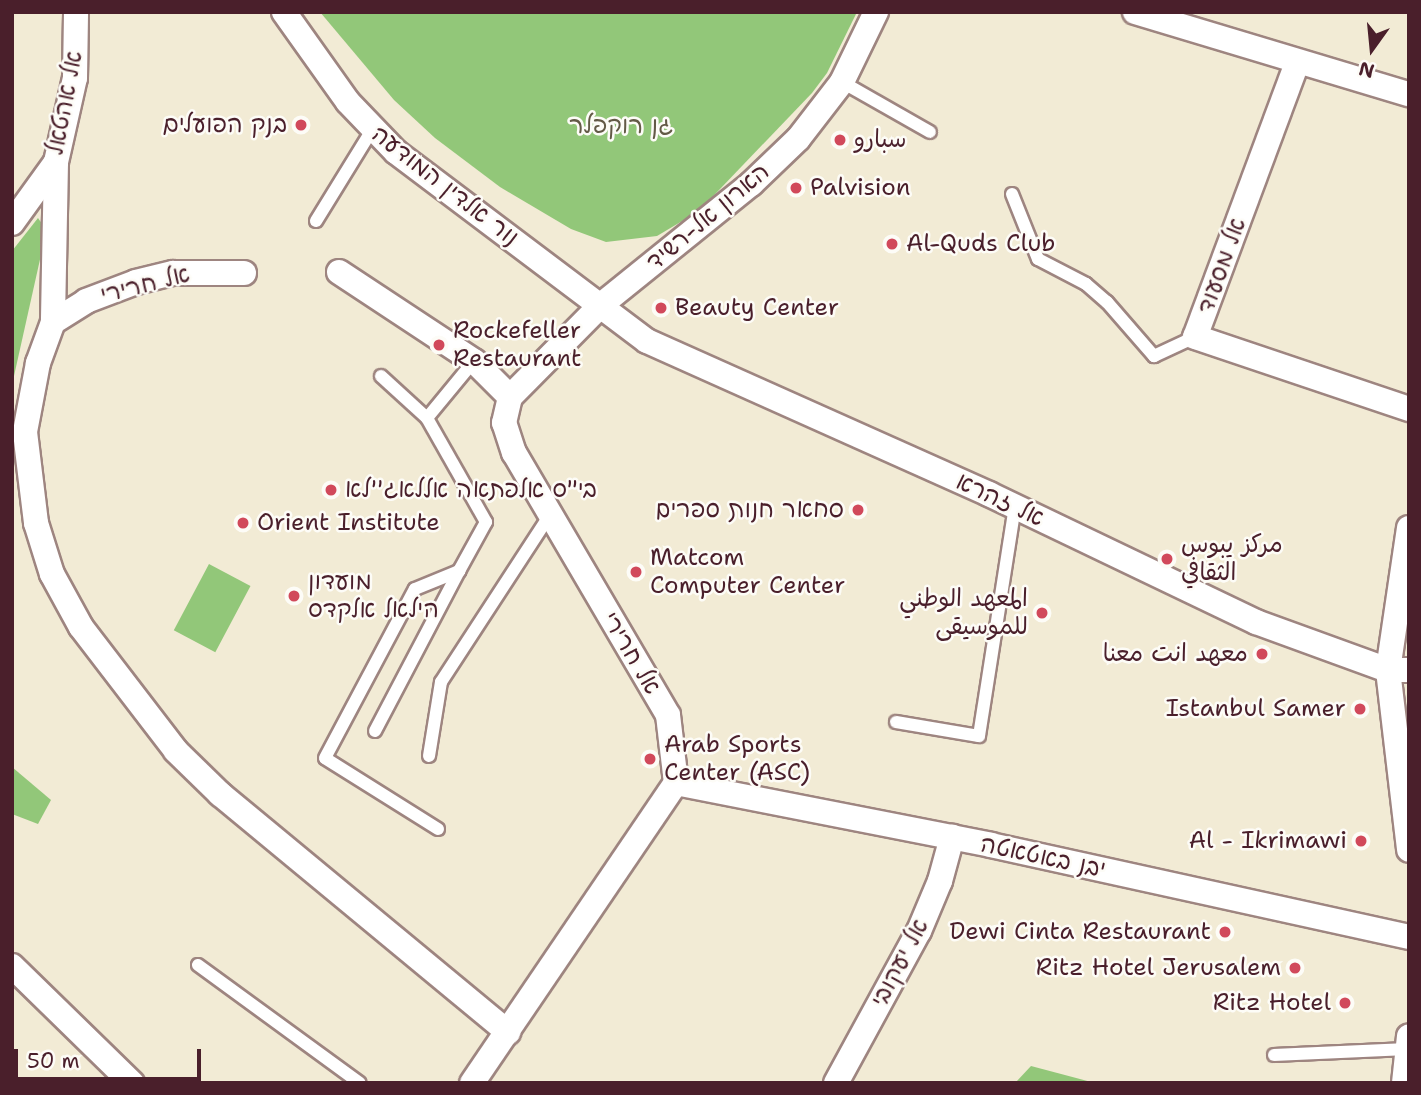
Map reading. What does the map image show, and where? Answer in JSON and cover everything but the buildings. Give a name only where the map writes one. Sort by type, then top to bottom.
[{"type":"street","name":"אל אהטאל","points":[[12,223],[56,162],[75,78],[76,12]]},
{"type":"street","name":"נור אלדין המודעה","points":[[284,12],[372,130],[601,306]]},
{"type":"street","name":"הארון אל-רשיד","points":[[510,397],[601,306],[751,184],[798,139],[842,82],[876,12]]},
{"type":"street","points":[[1135,12],[1297,63],[1409,94]]},
{"type":"street","name":"אל מסעוד","points":[[1297,63],[1195,337],[1409,409]]},
{"type":"street","points":[[56,162],[53,322],[38,363],[25,432],[29,478],[52,574],[81,627],[142,710],[220,794],[508,1032]]},
{"type":"street","points":[[339,272],[474,361],[510,397]]},
{"type":"street","name":"אל חרירי","points":[[53,322],[86,301],[136,282],[173,273],[244,273]]},
{"type":"street","name":"אל זהרא","points":[[601,306],[647,341],[1015,507],[1256,622],[1398,670]]},
{"type":"street","name":"אל חרירי","points":[[510,397],[504,423],[507,433],[550,515],[668,715],[676,783]]},
{"type":"street","points":[[1409,528],[1398,670],[1409,850]]},
{"type":"street","points":[[472,1083],[676,783]]},
{"type":"street","name":"יבנ באטאטה","points":[[676,783],[952,837],[1409,937]]},
{"type":"street","name":"אל יעקובי","points":[[836,1083],[919,931],[940,881],[952,837]]},
{"type":"street","points":[[12,966],[131,1083]]},
{"type":"street","points":[[1404,1083],[1408,1042]]},
{"type":"lane","points":[[842,82],[930,132]]},
{"type":"lane","points":[[316,221],[372,130]]},
{"type":"lane","points":[[1012,194],[1038,259],[1086,285],[1107,302],[1154,356],[1195,337]]},
{"type":"lane","points":[[427,418],[474,361]]},
{"type":"lane","points":[[375,731],[486,522],[427,418],[381,376]]},
{"type":"lane","points":[[896,722],[979,736],[1015,507]]},
{"type":"lane","points":[[429,756],[441,682],[550,515]]},
{"type":"lane","points":[[438,829],[325,758],[415,589],[459,571]]},
{"type":"lane","points":[[198,965],[360,1083]]},
{"type":"lane","points":[[1274,1055],[1408,1042]]},
{"type":"green space","name":"גן רוקפלר","points":[[320,12],[857,12],[827,73],[812,93],[699,211],[657,236],[606,242],[571,229],[500,187],[435,138],[394,100]]},
{"type":"green space","points":[[38,218],[45,228],[45,237],[12,385],[12,251]]},
{"type":"green space","points":[[209,564],[250,586],[215,652],[174,630]]},
{"type":"green space","points":[[12,767],[51,800],[38,824],[12,814]]},
{"type":"green space","points":[[1031,1066],[1095,1083],[1015,1083]]},
{"type":"place","name":"בנק הפועלים","points":[[301,125]]},
{"type":"place","name":"سبارو","points":[[840,140]]},
{"type":"place","name":"Palvision","points":[[796,188]]},
{"type":"place","name":"Al-Quds Club","points":[[892,244]]},
{"type":"place","name":"Beauty Center","points":[[661,308]]},
{"type":"place","name":"Rockefeller Restaurant","points":[[439,345]]},
{"type":"place","name":"בי\"ס אלפתאה אללאג''לא","points":[[331,490]]},
{"type":"place","name":"סחאר חנות ספרים","points":[[858,510]]},
{"type":"place","name":"Orient Institute","points":[[243,523]]},
{"type":"place","name":"مركز يبوس الثقافي","points":[[1167,559]]},
{"type":"place","name":"Matcom Computer Center","points":[[636,572]]},
{"type":"place","name":"מועדון הילאל אלקדס","points":[[294,596]]},
{"type":"place","name":"المعهد الوطني للموسيقى","points":[[1042,613]]},
{"type":"place","name":"معهد انت معنا","points":[[1262,654]]},
{"type":"place","name":"Istanbul Samer","points":[[1360,709]]},
{"type":"place","name":"Arab Sports Center (ASC)","points":[[650,759]]},
{"type":"place","name":"Al - Ikrimawi","points":[[1361,841]]},
{"type":"place","name":"Dewi Cinta Restaurant","points":[[1225,932]]},
{"type":"place","name":"Ritz Hotel Jerusalem","points":[[1295,968]]},
{"type":"place","name":"Ritz Hotel","points":[[1345,1003]]}]
